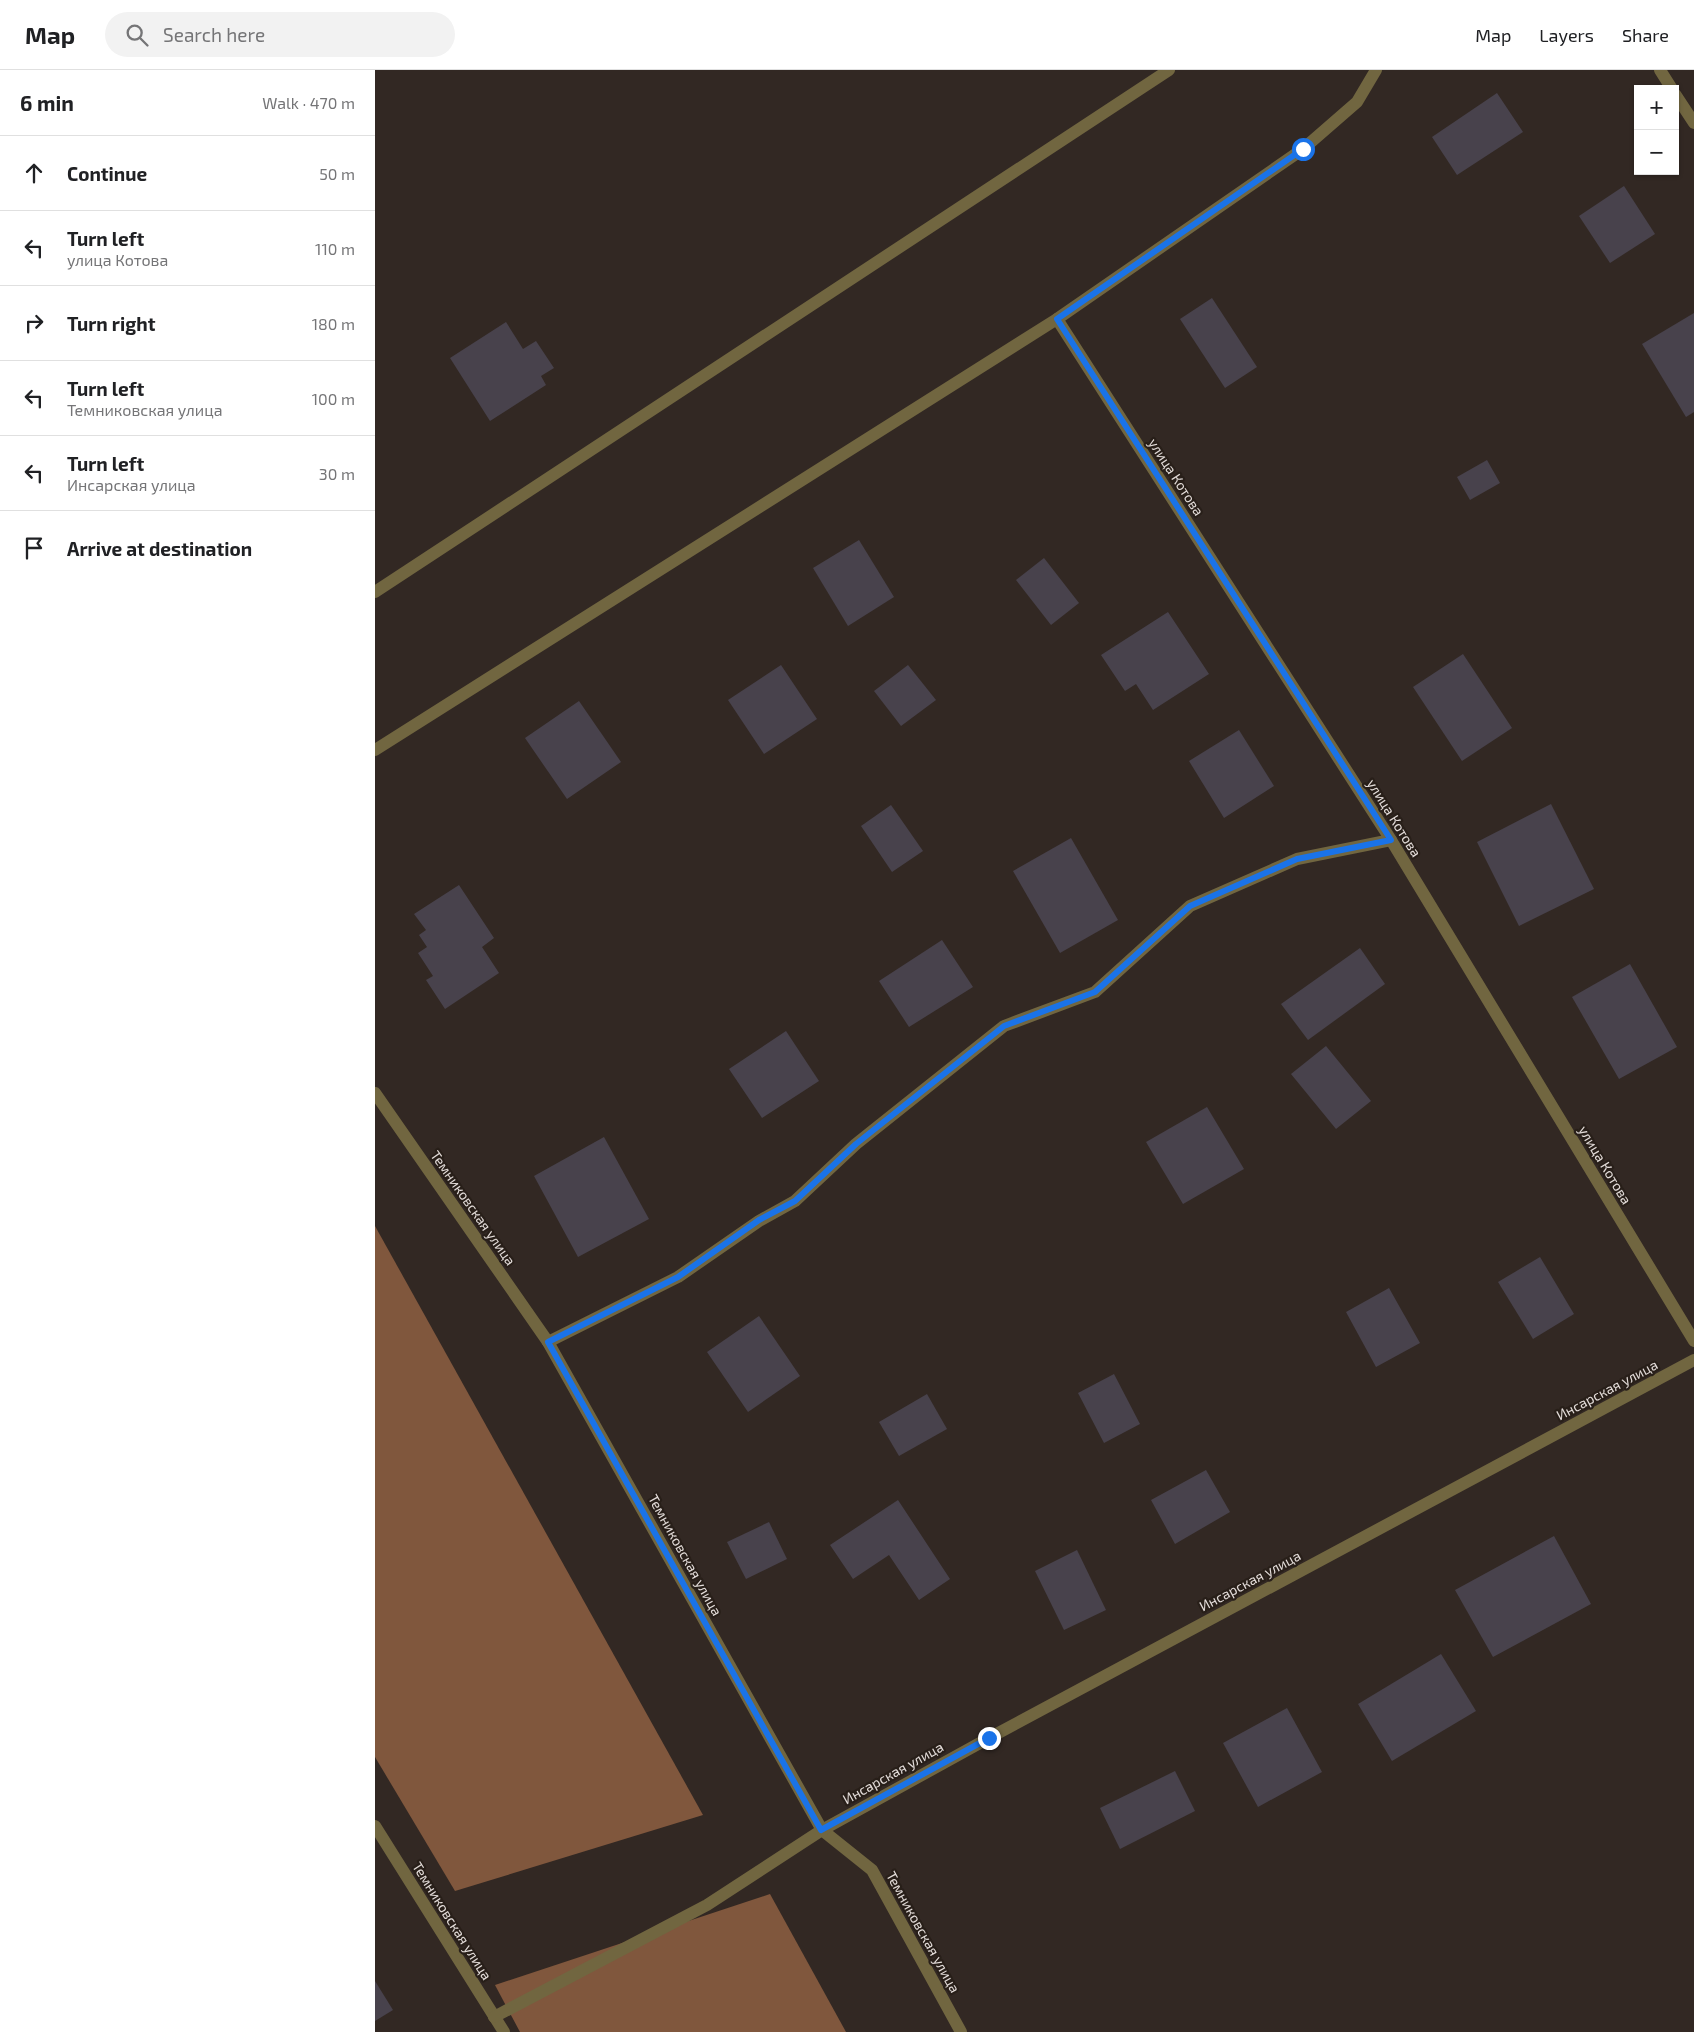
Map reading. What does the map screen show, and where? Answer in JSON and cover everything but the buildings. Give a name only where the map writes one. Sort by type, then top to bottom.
[{"type":"street","points":[[375,592],[1169,70]]},
{"type":"street","points":[[375,750],[1057,319],[1303,149],[1357,102],[1376,70]]},
{"type":"street","points":[[1660,70],[1669,85]]},
{"type":"street","points":[[1679,100],[1694,123]]},
{"type":"street","name":"улица Котова","points":[[1057,319],[1391,840],[1694,1341]]},
{"type":"street","points":[[548,1342],[678,1277],[759,1220],[795,1201],[856,1144],[1004,1026],[1095,992],[1190,906],[1297,859],[1391,840]]},
{"type":"street","name":"Темниковская улица","points":[[375,1093],[548,1342],[821,1830],[872,1870],[961,2032]]},
{"type":"street","name":"Инсарская улица","points":[[494,2017],[707,1905],[821,1830],[989,1738],[1694,1360]]},
{"type":"street","name":"Темниковская улица","points":[[375,1826],[504,2032]]},
{"type":"shaded area","points":[[375,1226],[703,1815],[455,1891],[375,1757]]},
{"type":"shaded area","points":[[770,1894],[846,2032],[520,2032],[495,1985]]},
{"type":"route","points":[[989,1738],[821,1830],[548,1342],[678,1277],[759,1220],[795,1201],[856,1144],[945,1075],[1004,1026],[1095,992],[1190,906],[1297,859],[1391,840],[1057,319],[1303,149]]}]
